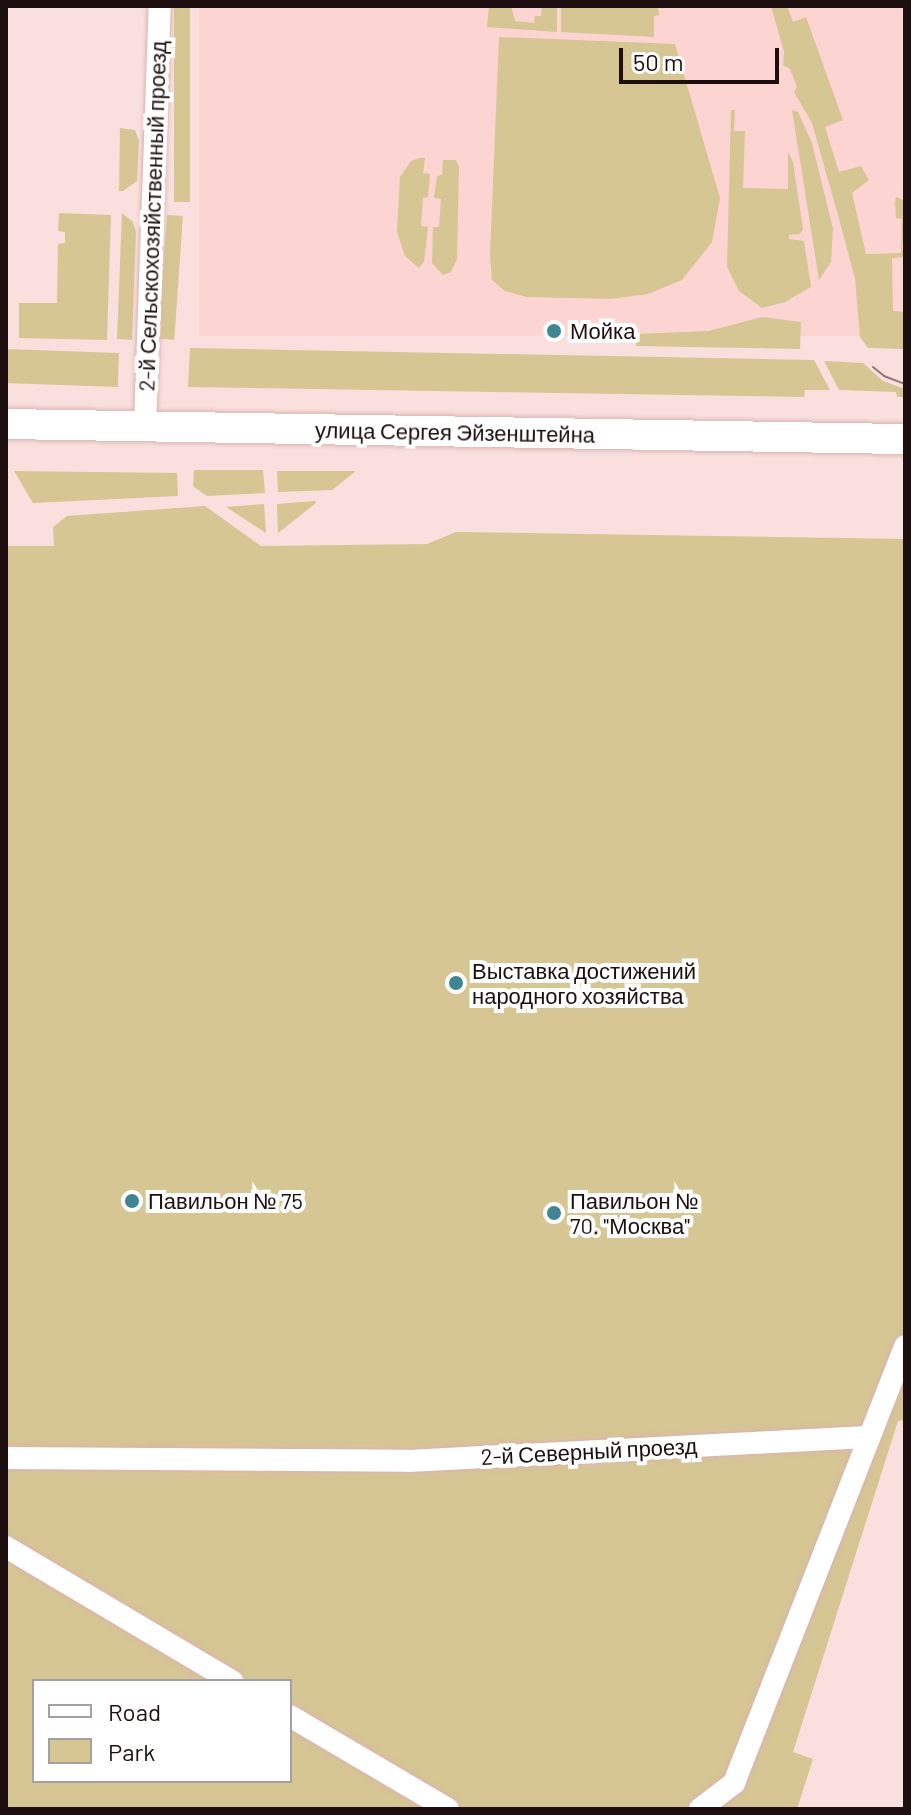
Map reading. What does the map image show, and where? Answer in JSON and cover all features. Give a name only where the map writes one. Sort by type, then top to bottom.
[{"type":"main road","name":"улица Сергея Эйзенштейна","points":[[6,424],[905,439]]},
{"type":"street","name":"2-й Сельскохозяйственный проезд","points":[[145,427],[160,6]]},
{"type":"street","points":[[700,1809],[734,1783],[905,1346]]},
{"type":"street","name":"2-й Северный проезд","points":[[6,1458],[311,1463],[867,1437]]},
{"type":"street","points":[[6,1547],[229,1679]]},
{"type":"street","points":[[292,1717],[448,1809]]},
{"type":"shaded area","points":[[199,6],[905,6],[905,336],[199,336]]},
{"type":"green space","points":[[174,6],[190,6],[190,202],[174,202]]},
{"type":"green space","points":[[489,6],[511,6],[515,21],[534,23],[535,16],[541,16],[542,6],[557,6],[557,32],[487,27]]},
{"type":"green space","points":[[561,6],[658,6],[659,15],[654,16],[654,37],[561,32]]},
{"type":"green space","points":[[771,6],[787,6],[793,22],[806,17],[843,120],[825,127],[839,172],[861,166],[869,180],[852,193],[866,254],[901,253],[902,219],[896,218],[896,197],[905,201],[902,248],[905,257],[892,258],[893,311],[905,312],[905,349],[868,348],[860,337],[855,279],[841,226],[812,123],[794,92],[797,87],[790,69],[783,65],[784,52]]},
{"type":"green space","points":[[499,37],[675,44],[720,198],[712,242],[682,280],[648,294],[610,299],[527,297],[505,291],[492,280],[490,256]]},
{"type":"green space","points":[[731,110],[735,110],[734,131],[745,131],[743,188],[788,189],[788,152],[793,162],[803,229],[800,234],[789,235],[789,239],[804,241],[811,287],[785,302],[762,308],[739,291],[727,267]]},
{"type":"green space","points":[[792,110],[798,112],[812,143],[833,229],[831,262],[819,280]]},
{"type":"green space","points":[[120,128],[135,130],[139,141],[137,181],[123,191],[119,191]]},
{"type":"green space","points":[[425,158],[423,173],[430,174],[428,197],[423,198],[421,226],[428,227],[424,262],[419,268],[405,256],[397,232],[400,177],[411,161]]},
{"type":"green space","points":[[443,160],[456,160],[459,167],[457,259],[451,272],[443,275],[432,263],[433,227],[439,227],[441,199],[434,198],[437,176],[442,175]]},
{"type":"green space","points":[[59,213],[111,215],[107,340],[19,338],[19,303],[57,303],[58,244],[65,243],[65,232],[58,231]]},
{"type":"green space","points":[[122,213],[133,222],[136,232],[132,340],[117,339]]},
{"type":"green space","points":[[167,215],[183,216],[174,340],[158,339]]},
{"type":"green space","points":[[762,317],[801,322],[800,349],[636,346],[636,334],[709,331]]},
{"type":"green space","points":[[190,348],[814,360],[830,390],[805,390],[804,397],[188,387]]},
{"type":"green space","points":[[6,349],[119,353],[118,387],[6,383]]},
{"type":"green space","points":[[824,361],[863,363],[883,381],[905,389],[905,397],[897,397],[896,392],[839,390]]},
{"type":"green space","points":[[194,470],[263,470],[265,493],[207,496],[193,486]]},
{"type":"green space","points":[[14,471],[177,473],[178,496],[33,503]]},
{"type":"green space","points":[[277,471],[356,471],[332,490],[278,492]]},
{"type":"green space","points":[[316,503],[278,533],[277,504]]},
{"type":"green space","points":[[264,504],[266,533],[226,507]]},
{"type":"green space","name":"Выставка достижений народного хозяйства","points":[[205,506],[261,546],[427,544],[456,532],[905,539],[905,1420],[898,1421],[793,1752],[813,1759],[797,1809],[6,1809],[6,546],[54,546],[53,527],[67,516]]},
{"type":"tram line","points":[[873,367],[884,376],[905,384]]},
{"type":"place","name":"Мойка","points":[[554,331]]},
{"type":"place","name":"Выставка достижений народного хозяйства","points":[[456,983]]},
{"type":"place","name":"Павильон № 75","points":[[132,1201]]},
{"type":"place","name":"Павильон № 70. \"Москва\"","points":[[554,1213]]}]
